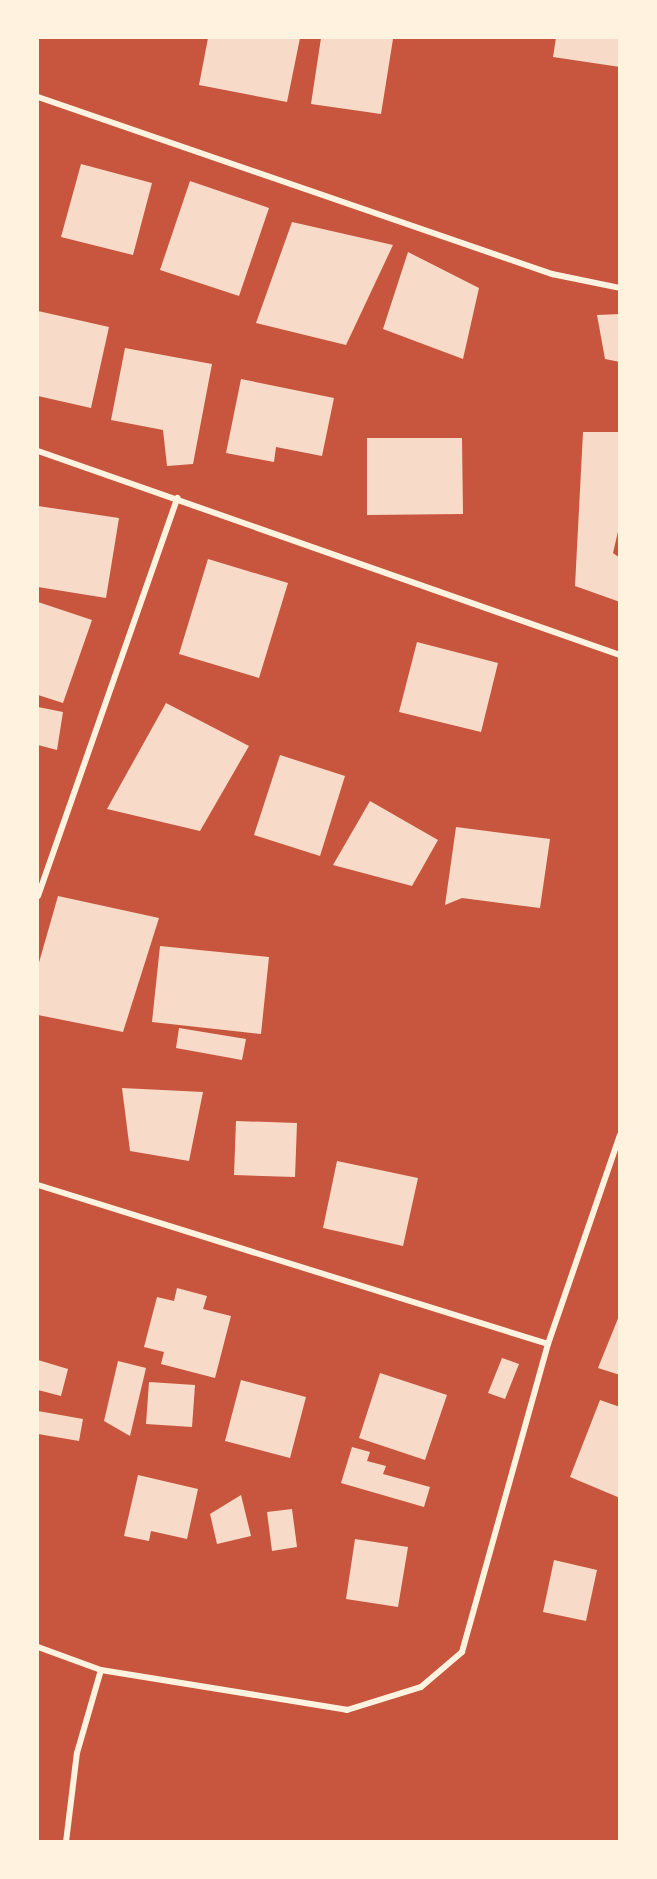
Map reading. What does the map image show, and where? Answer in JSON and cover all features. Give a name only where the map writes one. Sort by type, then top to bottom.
[{"type":"street","points":[[38,97],[552,274],[620,288]]},
{"type":"street","points":[[38,451],[620,655]]},
{"type":"street","points":[[38,896],[177,498]]},
{"type":"street","points":[[38,1647],[100,1670],[347,1710],[421,1687],[462,1652],[548,1344],[620,1135]]},
{"type":"street","points":[[38,1185],[548,1344]]},
{"type":"street","points":[[66,1842],[77,1753],[100,1670]]},
{"type":"building","points":[[208,38],[300,38],[287,102],[199,85]]},
{"type":"building","points":[[321,38],[393,39],[381,114],[311,104]]},
{"type":"building","points":[[556,38],[620,38],[620,67],[553,57]]},
{"type":"building","points":[[81,164],[152,183],[133,255],[61,237]]},
{"type":"building","points":[[190,181],[269,208],[239,296],[160,270]]},
{"type":"building","points":[[292,222],[393,245],[346,345],[256,323]]},
{"type":"building","points":[[408,252],[479,288],[463,359],[383,329]]},
{"type":"building","points":[[38,311],[109,327],[91,408],[38,396]]},
{"type":"building","points":[[620,314],[620,362],[605,359],[597,315]]},
{"type":"building","points":[[125,348],[212,364],[193,464],[167,466],[163,430],[111,420]]},
{"type":"building","points":[[241,379],[334,398],[322,456],[276,447],[274,462],[226,453]]},
{"type":"building","points":[[583,432],[620,432],[620,523],[613,553],[620,558],[620,602],[575,586]]},
{"type":"building","points":[[367,438],[462,438],[463,514],[367,515]]},
{"type":"building","points":[[38,506],[119,518],[106,598],[38,587]]},
{"type":"building","points":[[208,559],[288,583],[259,678],[179,654]]},
{"type":"building","points":[[38,602],[92,620],[63,703],[38,695]]},
{"type":"building","points":[[417,642],[498,663],[481,732],[399,712]]},
{"type":"building","points":[[166,703],[249,746],[200,831],[107,809]]},
{"type":"building","points":[[38,707],[63,712],[57,750],[38,745]]},
{"type":"building","points":[[280,755],[345,776],[320,856],[254,835]]},
{"type":"building","points":[[370,801],[438,840],[412,886],[333,865]]},
{"type":"building","points":[[456,827],[550,839],[540,908],[462,898],[445,905]]},
{"type":"building","points":[[58,896],[159,918],[123,1032],[38,1015],[38,966]]},
{"type":"building","points":[[160,946],[269,957],[261,1034],[152,1022]]},
{"type":"building","points":[[179,1028],[246,1039],[242,1060],[176,1048]]},
{"type":"building","points":[[122,1088],[203,1092],[189,1161],[130,1151]]},
{"type":"building","points":[[236,1121],[297,1123],[295,1177],[234,1175]]},
{"type":"building","points":[[337,1161],[418,1178],[403,1246],[323,1228]]},
{"type":"building","points":[[177,1288],[207,1296],[203,1309],[231,1316],[215,1378],[161,1364],[164,1352],[144,1347],[157,1297],[174,1301]]},
{"type":"building","points":[[620,1316],[620,1375],[598,1368]]},
{"type":"building","points":[[502,1358],[519,1364],[505,1399],[488,1393]]},
{"type":"building","points":[[38,1360],[68,1369],[61,1396],[38,1390]]},
{"type":"building","points":[[118,1361],[146,1368],[130,1436],[104,1421]]},
{"type":"building","points":[[380,1373],[447,1395],[425,1460],[359,1438]]},
{"type":"building","points":[[241,1380],[306,1397],[290,1458],[225,1441]]},
{"type":"building","points":[[149,1382],[195,1385],[192,1427],[146,1424]]},
{"type":"building","points":[[600,1400],[620,1407],[620,1498],[570,1477]]},
{"type":"building","points":[[38,1411],[83,1419],[79,1441],[38,1434]]},
{"type":"building","points":[[352,1447],[370,1452],[367,1461],[386,1466],[383,1474],[430,1487],[424,1507],[341,1483]]},
{"type":"building","points":[[138,1475],[198,1489],[187,1539],[151,1531],[149,1541],[124,1536]]},
{"type":"building","points":[[241,1495],[251,1536],[217,1544],[210,1514]]},
{"type":"building","points":[[292,1509],[297,1547],[272,1551],[267,1512]]},
{"type":"building","points":[[355,1539],[408,1547],[398,1607],[346,1599]]},
{"type":"building","points":[[554,1560],[597,1570],[586,1621],[543,1612]]}]
